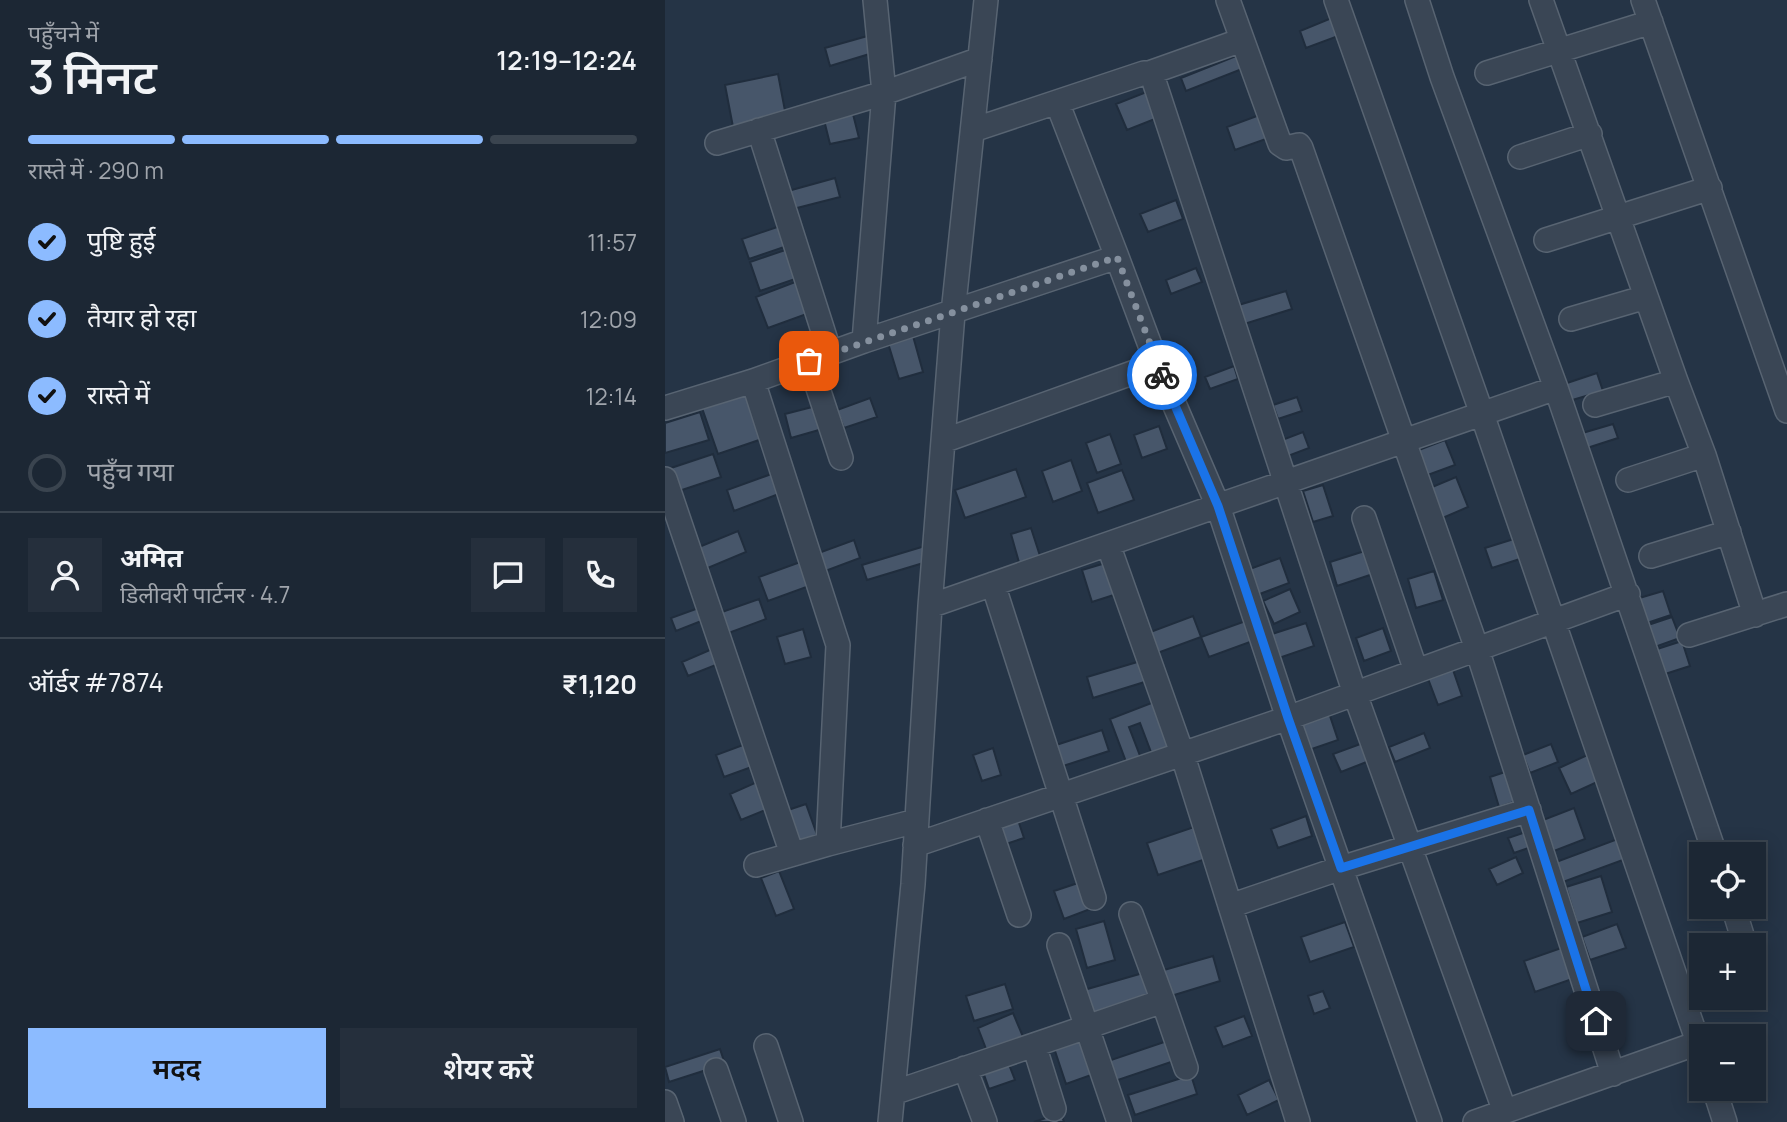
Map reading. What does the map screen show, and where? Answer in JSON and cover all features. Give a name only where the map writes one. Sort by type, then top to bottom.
[{"type":"street","points":[[864,341],[884,93],[875,0]]},
{"type":"street","points":[[890,1122],[915,845],[953,313],[986,0]]},
{"type":"street","points":[[1228,0],[1280,144],[1286,148],[1299,145],[1301,148],[1477,649],[1613,1073]]},
{"type":"street","points":[[1336,0],[1692,1024]]},
{"type":"street","points":[[1417,0],[1442,77],[1628,594],[1711,842]]},
{"type":"street","points":[[1541,0],[1675,381],[1704,455],[1755,615]]},
{"type":"street","points":[[1643,0],[1787,411]]},
{"type":"street","points":[[1487,73],[1651,22]]},
{"type":"street","points":[[973,130],[1243,40]]},
{"type":"street","points":[[717,143],[884,93],[980,59]]},
{"type":"street","points":[[1149,73],[1153,78],[1355,694],[1505,1112]]},
{"type":"street","points":[[1057,102],[1157,364],[1218,506],[1288,718],[1430,1122]]},
{"type":"street","points":[[759,130],[819,357],[841,458]]},
{"type":"street","points":[[1520,158],[1590,134]]},
{"type":"street","points":[[1546,240],[1710,188]]},
{"type":"street","points":[[665,408],[753,382],[864,341],[1117,257]]},
{"type":"street","points":[[1571,319],[1646,297]]},
{"type":"street","points":[[943,441],[1157,364]]},
{"type":"street","points":[[1595,405],[1675,381]]},
{"type":"street","points":[[753,382],[838,645],[828,844]]},
{"type":"street","points":[[930,606],[1556,388]]},
{"type":"street","points":[[1628,480],[1704,455]]},
{"type":"street","points":[[665,479],[792,854]]},
{"type":"street","points":[[1364,518],[1416,671]]},
{"type":"street","points":[[1651,556],[1729,532]]},
{"type":"street","points":[[1108,544],[1182,754],[1297,1122]]},
{"type":"street","points":[[993,584],[1094,898]]},
{"type":"street","points":[[915,845],[1288,718],[1628,594]]},
{"type":"street","points":[[1689,635],[1787,604]]},
{"type":"street","points":[[1230,906],[1409,846],[1529,810]]},
{"type":"street","points":[[987,820],[1019,915]]},
{"type":"street","points":[[756,865],[916,821]]},
{"type":"street","points":[[1131,914],[1186,1068]]},
{"type":"street","points":[[1059,946],[1119,1122]]},
{"type":"street","points":[[893,1093],[1163,1002]]},
{"type":"street","points":[[1034,1045],[1054,1109]]},
{"type":"street","points":[[766,1046],[791,1122]]},
{"type":"street","points":[[1475,1122],[1613,1073],[1689,1050]]},
{"type":"street","points":[[965,1068],[985,1122]]},
{"type":"street","points":[[716,1070],[734,1122]]},
{"type":"street","points":[[1718,1101],[1725,1122]]},
{"type":"street","points":[[665,1102],[672,1122]]},
{"type":"building","points":[[1334,17],[1341,35],[1306,48],[1300,31]]},
{"type":"building","points":[[871,35],[876,52],[830,66],[825,48]]},
{"type":"building","points":[[1236,56],[1242,69],[1186,91],[1181,78]]},
{"type":"building","points":[[778,74],[786,116],[733,127],[725,85]]},
{"type":"building","points":[[1149,91],[1160,117],[1127,130],[1116,104]]},
{"type":"building","points":[[1265,113],[1274,136],[1235,150],[1227,127]]},
{"type":"building","points":[[853,114],[859,138],[830,144],[824,120]]},
{"type":"building","points":[[835,178],[840,197],[793,209],[788,191]]},
{"type":"building","points":[[1176,200],[1183,219],[1148,232],[1140,214]]},
{"type":"building","points":[[786,224],[793,244],[749,259],[742,239]]},
{"type":"building","points":[[794,247],[804,276],[760,291],[750,262]]},
{"type":"building","points":[[1196,268],[1202,282],[1171,294],[1166,280]]},
{"type":"building","points":[[803,279],[815,311],[768,328],[756,297]]},
{"type":"building","points":[[1286,291],[1292,309],[1241,325],[1235,306]]},
{"type":"building","points":[[913,336],[923,372],[899,379],[888,343]]},
{"type":"building","points":[[1234,366],[1238,379],[1210,389],[1205,377]]},
{"type":"building","points":[[1597,373],[1603,391],[1569,401],[1564,384]]},
{"type":"building","points":[[752,391],[768,437],[718,454],[702,408]]},
{"type":"building","points":[[1297,397],[1302,411],[1278,419],[1273,405]]},
{"type":"building","points":[[870,398],[877,417],[844,428],[837,410]]},
{"type":"building","points":[[820,405],[826,428],[791,438],[785,414]]},
{"type":"building","points":[[700,412],[709,440],[665,453],[665,423]]},
{"type":"building","points":[[1613,424],[1618,438],[1584,449],[1579,434]]},
{"type":"building","points":[[1159,426],[1167,449],[1142,458],[1134,435]]},
{"type":"building","points":[[1303,432],[1309,448],[1288,456],[1282,440]]},
{"type":"building","points":[[1110,434],[1121,464],[1097,473],[1086,443]]},
{"type":"building","points":[[1445,440],[1455,465],[1425,476],[1416,451]]},
{"type":"building","points":[[713,454],[721,477],[676,492],[668,469]]},
{"type":"building","points":[[1071,460],[1082,491],[1053,502],[1042,471]]},
{"type":"building","points":[[1016,469],[1026,497],[965,518],[955,490]]},
{"type":"building","points":[[1122,470],[1134,500],[1098,513],[1087,483]]},
{"type":"building","points":[[777,472],[784,492],[734,511],[727,490]]},
{"type":"building","points":[[1456,477],[1468,507],[1438,520],[1425,490]]},
{"type":"building","points":[[1323,485],[1333,516],[1313,522],[1303,491]]},
{"type":"building","points":[[1031,528],[1041,559],[1020,566],[1011,534]]},
{"type":"building","points":[[738,531],[746,552],[703,570],[694,549]]},
{"type":"building","points":[[1517,538],[1523,558],[1492,568],[1485,548]]},
{"type":"building","points":[[854,540],[860,558],[820,573],[813,555]]},
{"type":"building","points":[[925,546],[930,561],[867,580],[862,565]]},
{"type":"building","points":[[1371,549],[1379,572],[1337,586],[1330,562]]},
{"type":"building","points":[[1280,558],[1289,583],[1257,595],[1247,570]]},
{"type":"building","points":[[803,561],[812,585],[768,601],[759,577]]},
{"type":"building","points":[[1109,562],[1120,593],[1092,602],[1082,570]]},
{"type":"building","points":[[1434,571],[1443,600],[1416,608],[1408,579]]},
{"type":"building","points":[[1290,589],[1300,612],[1274,624],[1263,601]]},
{"type":"building","points":[[1663,591],[1671,615],[1644,624],[1636,599]]},
{"type":"building","points":[[759,599],[766,619],[726,634],[719,613]]},
{"type":"building","points":[[704,606],[709,618],[676,631],[671,618]]},
{"type":"building","points":[[1193,616],[1201,637],[1152,655],[1145,634]]},
{"type":"building","points":[[1672,617],[1680,638],[1652,648],[1645,626]]},
{"type":"building","points":[[1254,618],[1261,638],[1209,657],[1201,637]]},
{"type":"building","points":[[1306,623],[1314,646],[1279,658],[1272,634]]},
{"type":"building","points":[[1383,628],[1391,651],[1364,661],[1356,638]]},
{"type":"building","points":[[803,629],[811,657],[785,664],[777,637]]},
{"type":"building","points":[[1682,641],[1690,666],[1662,675],[1654,650]]},
{"type":"building","points":[[719,646],[726,661],[688,676],[682,662]]},
{"type":"building","points":[[1144,660],[1151,680],[1093,698],[1087,677]]},
{"type":"building","points":[[1452,667],[1462,696],[1438,705],[1427,676]]},
{"type":"building","points":[[1154,702],[1174,753],[1154,760],[1140,723],[1129,727],[1142,761],[1128,767],[1110,719]]},
{"type":"building","points":[[1329,713],[1338,740],[1309,750],[1299,724]]},
{"type":"building","points":[[1102,730],[1109,751],[1060,767],[1053,746]]},
{"type":"building","points":[[1424,733],[1430,748],[1395,762],[1389,747]]},
{"type":"building","points":[[751,742],[760,764],[724,777],[716,755]]},
{"type":"building","points":[[1363,743],[1369,761],[1341,772],[1333,754]]},
{"type":"building","points":[[1551,744],[1558,762],[1530,773],[1523,755]]},
{"type":"building","points":[[993,748],[1001,775],[982,781],[973,755]]},
{"type":"building","points":[[1594,752],[1606,778],[1571,794],[1559,768]]},
{"type":"building","points":[[1514,769],[1523,799],[1499,807],[1490,777]]},
{"type":"building","points":[[764,779],[775,806],[741,820],[730,794]]},
{"type":"building","points":[[806,804],[820,843],[802,849],[788,810]]},
{"type":"building","points":[[1574,808],[1585,839],[1554,851],[1543,820]]},
{"type":"building","points":[[1306,816],[1312,836],[1278,848],[1271,829]]},
{"type":"building","points":[[1018,820],[1024,838],[1006,844],[1000,826]]},
{"type":"building","points":[[1197,826],[1209,858],[1158,875],[1147,843]]},
{"type":"building","points":[[1532,830],[1537,845],[1514,853],[1508,838]]},
{"type":"building","points":[[1623,837],[1631,857],[1563,882],[1556,862]]},
{"type":"building","points":[[1516,857],[1523,873],[1497,885],[1489,869]]},
{"type":"building","points":[[779,871],[794,909],[776,916],[761,878]]},
{"type":"building","points":[[1601,876],[1612,912],[1577,923],[1566,887]]},
{"type":"building","points":[[1084,881],[1093,908],[1064,919],[1054,891]]},
{"type":"building","points":[[1104,921],[1115,960],[1087,968],[1076,929]]},
{"type":"building","points":[[1345,922],[1354,947],[1310,962],[1301,937]]},
{"type":"building","points":[[1617,924],[1626,948],[1590,960],[1582,937]]},
{"type":"building","points":[[1567,946],[1578,977],[1535,992],[1524,961]]},
{"type":"building","points":[[1213,956],[1220,981],[1171,996],[1164,970]]},
{"type":"building","points":[[1150,971],[1157,996],[1091,1014],[1084,990]]},
{"type":"building","points":[[1005,984],[1013,1009],[974,1021],[966,996]]},
{"type":"building","points":[[1323,991],[1330,1008],[1314,1014],[1308,996]]},
{"type":"building","points":[[1013,1013],[1024,1039],[988,1054],[978,1028]]},
{"type":"building","points":[[1244,1016],[1252,1036],[1223,1047],[1215,1027]]},
{"type":"building","points":[[1080,1036],[1094,1074],[1066,1084],[1053,1045]]},
{"type":"building","points":[[1173,1039],[1180,1059],[1115,1081],[1108,1061]]},
{"type":"building","points":[[720,1049],[725,1064],[669,1082],[665,1067]]},
{"type":"building","points":[[1006,1057],[1015,1080],[989,1089],[981,1066]]},
{"type":"building","points":[[1191,1075],[1197,1094],[1135,1115],[1128,1095]]},
{"type":"building","points":[[1269,1080],[1279,1100],[1247,1115],[1238,1095]]},
{"type":"building","points":[[1061,1113],[1064,1122],[1034,1122]]},
{"type":"way so far","points":[[809,361],[1117,257],[1162,375]]},
{"type":"route","points":[[1162,375],[1218,506],[1341,868],[1529,810],[1596,1021]]}]
